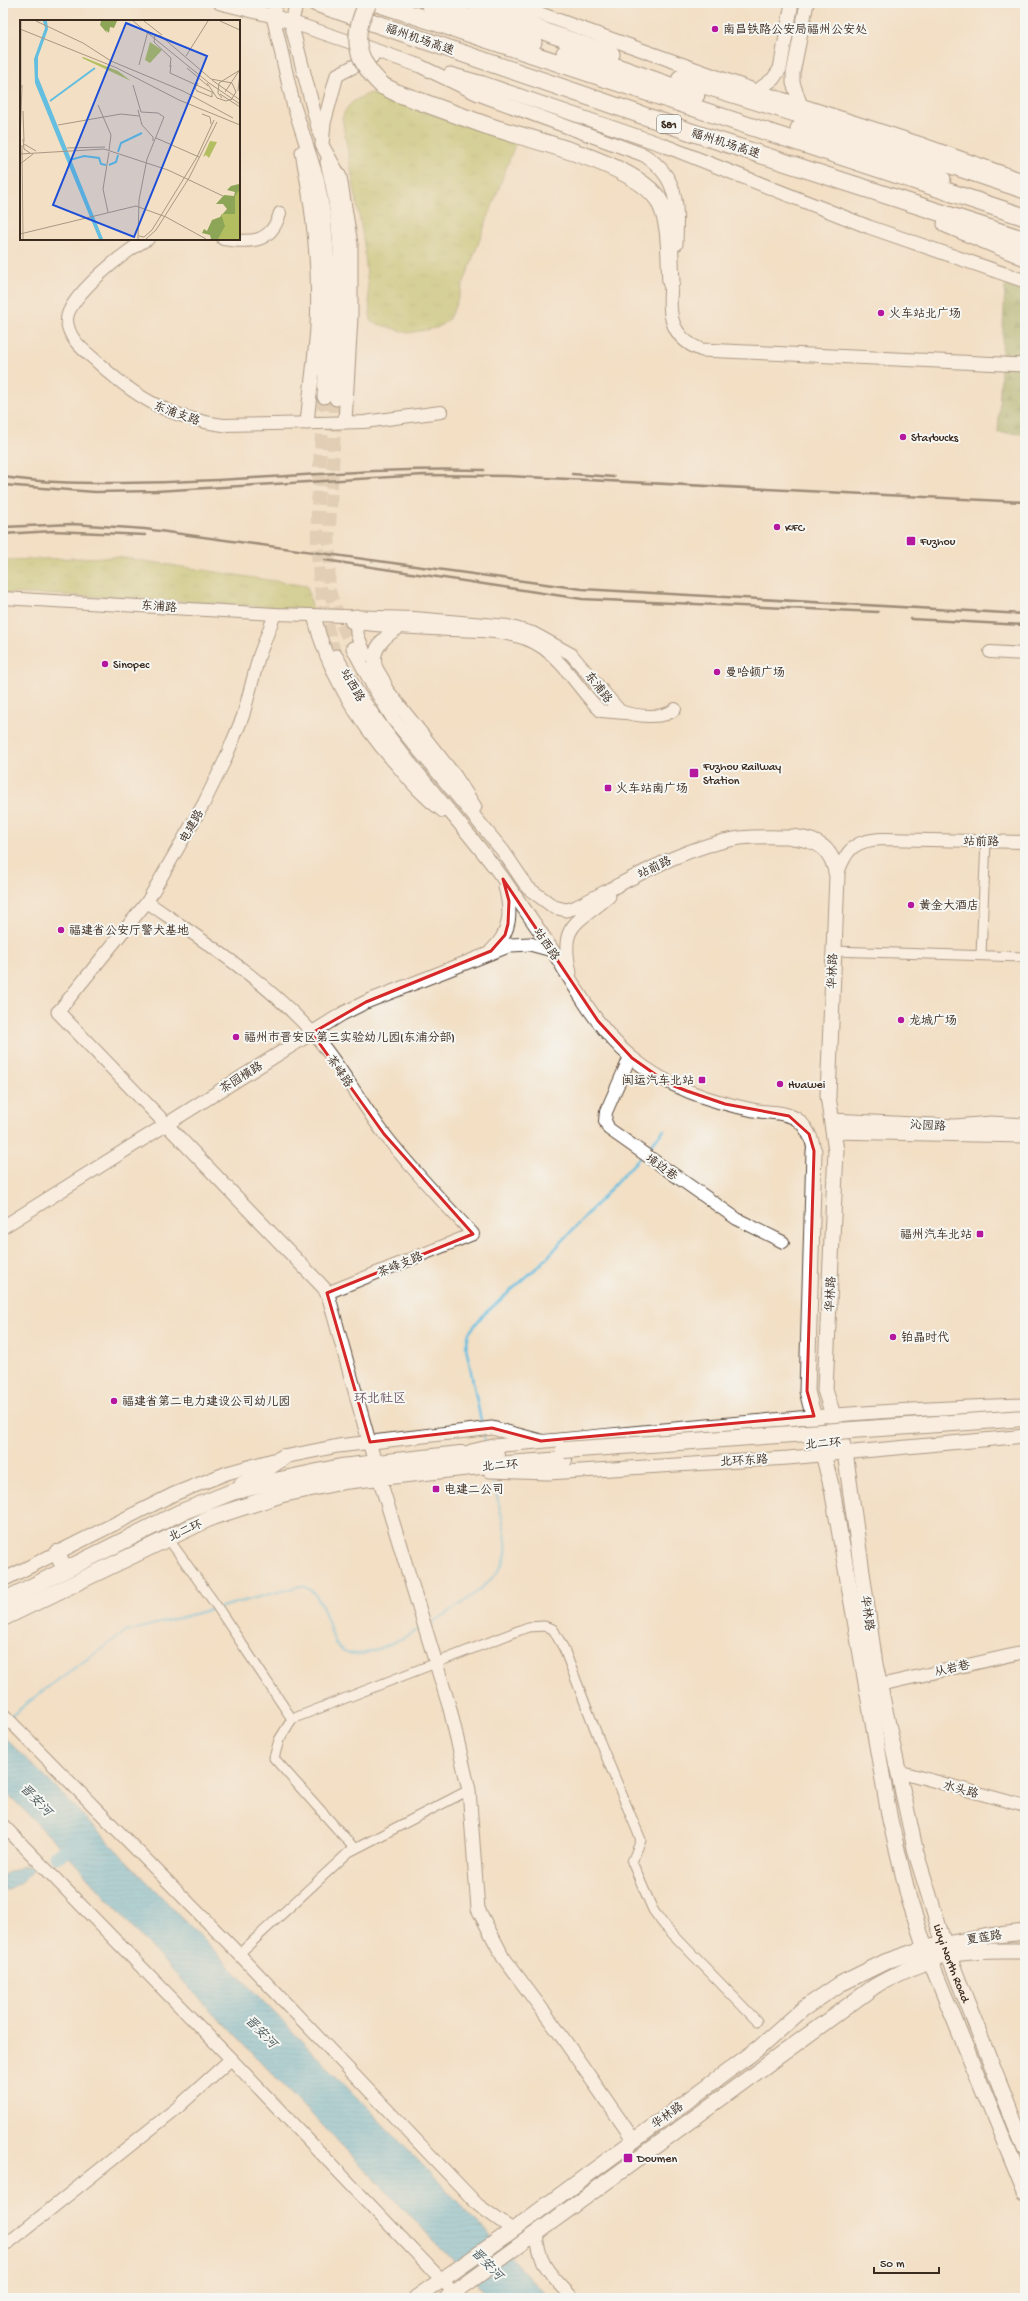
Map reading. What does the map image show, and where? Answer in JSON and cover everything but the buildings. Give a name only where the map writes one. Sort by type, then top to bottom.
[{"type":"highway","name":"福州机场高速","points":[[316,3],[694,133],[1025,240]]},
{"type":"highway","points":[[368,3],[360,22],[359,56],[368,72],[382,86],[396,93],[480,123],[611,166],[635,178],[647,188],[657,198],[666,218],[671,282]]},
{"type":"highway","name":"福州机场高速","points":[[377,3],[1025,216]]},
{"type":"highway","points":[[429,3],[555,51],[611,65],[750,114],[902,162],[1025,216]]},
{"type":"highway","points":[[475,3],[551,34],[1025,190]]},
{"type":"highway","points":[[872,190],[991,245],[1025,257]]},
{"type":"highway","name":"北二环","points":[[564,1455],[1025,1418]]},
{"type":"highway","name":"北二环","points":[[5,1611],[65,1569],[179,1513],[232,1492],[312,1472],[377,1470],[461,1462],[564,1455],[1025,1429]]},
{"type":"highway","points":[[232,1492],[284,1457]]},
{"type":"highway","name":"北二环","points":[[5,1611],[212,1517],[283,1494],[344,1481],[377,1470]]},
{"type":"highway","points":[[57,1553],[65,1569]]},
{"type":"main road","points":[[220,3],[275,9],[291,23],[383,52],[420,66],[478,94],[636,152],[651,160],[662,170],[670,182],[677,201],[676,246],[671,282],[670,309],[674,329],[686,342],[702,350],[1025,365]]},
{"type":"main road","points":[[293,103],[317,178],[327,241],[330,316],[330,398],[341,317],[341,260],[334,194],[291,23],[297,3]]},
{"type":"main road","points":[[510,3],[757,91],[800,103],[1025,181]]},
{"type":"main road","points":[[757,91],[773,79],[780,69],[792,3]]},
{"type":"main road","points":[[800,103],[793,83],[792,73],[807,3]]},
{"type":"main road","points":[[275,9],[312,216],[317,270],[317,326],[307,423]]},
{"type":"main road","points":[[345,422],[351,310],[351,244],[340,177],[322,145],[324,124],[337,75],[383,52]]},
{"type":"main road","points":[[420,66],[483,83],[663,145],[869,227],[1025,281]]},
{"type":"main road","points":[[314,616],[319,636],[331,669],[361,721],[426,799],[462,826]]},
{"type":"main road","points":[[356,619],[361,646],[387,693],[455,776],[502,851]]},
{"type":"main road","points":[[387,693],[375,665],[376,653],[388,635],[400,627]]},
{"type":"main road","name":"站西路","points":[[353,648],[373,686],[394,720],[502,851],[528,888]]},
{"type":"main road","name":"站西路","points":[[336,656],[361,699],[382,729],[462,826],[503,879],[610,1036],[630,1057],[669,1084],[687,1091],[725,1104],[795,1118],[809,1134],[814,1151]]},
{"type":"main road","name":"站前路","points":[[528,888],[548,903],[566,910],[574,908],[678,856],[727,841],[748,837],[792,837]]},
{"type":"main road","name":"华林路","points":[[792,837],[812,840],[824,848],[832,858],[837,876],[828,1096],[836,1151],[825,1390],[845,1452],[880,1684],[898,1772]]},
{"type":"main road","points":[[491,951],[505,935],[508,924],[509,901],[503,879]]},
{"type":"main road","points":[[572,982],[566,956],[567,935],[572,925],[625,882]]},
{"type":"main road","name":"茶园横路","points":[[3,1227],[312,1032],[366,1002],[491,951],[520,944],[540,945],[552,950]]},
{"type":"main road","points":[[58,1012],[320,1283],[327,1293],[377,1470],[450,1709],[469,1790],[478,1909],[503,1957],[558,2031],[633,2139]]},
{"type":"main road","name":"沁园路","points":[[832,1126],[955,1126],[991,1123],[1025,1125]]},
{"type":"main road","points":[[832,1126],[1025,1136]]},
{"type":"main road","name":"华林路","points":[[814,1151],[807,1391],[824,1454],[890,1820],[910,1899],[928,1954]]},
{"type":"main road","points":[[487,1460],[541,1441],[814,1416],[928,1408],[1025,1405]]},
{"type":"main road","points":[[3,1580],[181,1491],[227,1473],[284,1457],[370,1442],[492,1428],[541,1441]]},
{"type":"main road","name":"北环东路","points":[[487,1460],[548,1473],[824,1454],[1025,1436]]},
{"type":"main road","name":"Liuyi North Road","points":[[898,1772],[920,1866],[946,1950],[1025,2149]]},
{"type":"main road","name":"夏莲路","points":[[946,1950],[988,1936],[1025,1932]]},
{"type":"main road","name":"华林路","points":[[416,2298],[509,2232],[633,2139],[759,2048],[784,2024],[822,1995],[887,1961],[946,1950]]},
{"type":"main road","name":"夏莲路","points":[[946,1950],[1025,1951]]},
{"type":"main road","name":"华林路","points":[[453,2296],[468,2282],[518,2247],[859,1996],[928,1954]]},
{"type":"main road","name":"Liuyi North Road","points":[[928,1954],[1025,2192]]},
{"type":"street","points":[[231,240],[248,242],[262,238],[274,227],[280,213]]},
{"type":"street","name":"东浦支路","points":[[146,240],[121,255],[72,304],[67,320],[68,327],[79,346],[134,394],[168,412],[204,423],[223,425],[345,422],[393,419],[441,412]]},
{"type":"street","name":"东浦路","points":[[3,598],[356,619],[491,624],[525,631],[566,651],[580,663],[616,708],[624,712],[636,713]]},
{"type":"street","name":"电建路","points":[[58,1012],[147,902],[204,803],[224,762],[243,716],[259,656],[275,614]]},
{"type":"street","name":"东浦路","points":[[356,619],[400,627],[497,633],[524,639],[543,648],[554,657],[601,711],[611,714],[636,713]]},
{"type":"street","points":[[990,652],[1025,654]]},
{"type":"street","points":[[636,713],[659,716],[668,714],[675,709]]},
{"type":"street","name":"站前路","points":[[837,876],[846,854],[855,845],[866,841],[883,839],[1025,842]]},
{"type":"street","points":[[981,955],[986,841]]},
{"type":"street","name":"茶峰路","points":[[147,902],[250,974],[279,999],[312,1032],[384,1134],[415,1173],[473,1234]]},
{"type":"street","points":[[833,951],[1025,957]]},
{"type":"street","name":"境边巷","points":[[630,1057],[605,1117],[609,1129],[737,1219],[783,1242]]},
{"type":"street","name":"茶峰支路","points":[[327,1293],[473,1234]]},
{"type":"street","points":[[167,1537],[216,1605],[292,1719]]},
{"type":"street","points":[[355,1849],[274,1758],[279,1740],[292,1719],[528,1627],[544,1626],[552,1629],[564,1650],[600,1742],[642,1840],[632,1862],[653,1910],[664,1925],[757,2021]]},
{"type":"street","name":"从岩巷","points":[[880,1684],[1025,1652]]},
{"type":"street","points":[[4,1715],[239,1954],[478,2205],[509,2232]]},
{"type":"street","name":"水头路","points":[[898,1772],[1025,1806]]},
{"type":"street","points":[[239,1954],[355,1849],[469,1790]]},
{"type":"street","points":[[3,1825],[231,2059],[441,2280],[453,2296]]},
{"type":"street","points":[[3,2247],[177,2108],[231,2059]]},
{"type":"street","points":[[536,2233],[540,2254],[544,2265],[573,2298]]},
{"type":"highlighted area","points":[[503,879],[598,1021],[632,1058],[669,1084],[725,1104],[789,1116],[809,1134],[814,1151],[807,1391],[814,1416],[541,1441],[492,1428],[370,1442],[327,1293],[473,1234],[384,1134],[312,1033],[366,1002],[491,951],[505,935],[508,924],[509,901]]},
{"type":"green space","points":[[371,93],[516,142],[454,309],[448,320],[437,328],[408,333],[371,322],[364,244],[342,118],[347,108],[353,102]]},
{"type":"green space","points":[[1005,285],[1025,292],[1025,434],[998,433]]},
{"type":"green space","points":[[119,557],[307,586],[313,610],[135,598],[3,593],[3,560]]},
{"type":"water","name":"晋安河","points":[[3,1736],[53,1785],[439,2182],[549,2298],[490,2298],[445,2252],[166,1964],[62,1849],[3,1789]]},
{"type":"water","points":[[24,1866],[35,1866],[22,1882],[3,1891],[3,1875]]},
{"type":"waterway","points":[[646,1150],[664,1130]]},
{"type":"waterway","points":[[482,1426],[466,1347],[469,1333],[481,1317],[542,1263],[641,1156]]},
{"type":"waterway","points":[[483,1433],[486,1444]]},
{"type":"waterway","points":[[428,1625],[474,1594],[495,1574],[502,1564],[506,1554],[506,1537],[492,1476]]},
{"type":"waterway","points":[[10,1717],[45,1689],[125,1632],[301,1586],[308,1588],[319,1600],[327,1618],[335,1643],[339,1648],[347,1652],[357,1654],[372,1651],[399,1640],[422,1628]]},
{"type":"waterway","points":[[56,1856],[81,1843]]},
{"type":"tunnel","points":[[324,397],[318,495],[318,560],[321,593],[327,625],[336,656]]},
{"type":"tunnel","points":[[336,399],[329,539],[329,590],[341,623],[353,648]]},
{"type":"railway","points":[[3,477],[47,482],[121,483],[212,480],[393,470],[484,470]]},
{"type":"railway","points":[[572,474],[614,477]]},
{"type":"railway","points":[[3,485],[95,492],[156,491],[424,475],[508,476],[1025,502]]},
{"type":"railway","points":[[3,527],[73,524],[145,529],[582,589],[1025,614]]},
{"type":"railway","points":[[3,534],[53,531],[145,535]]},
{"type":"railway","points":[[325,560],[582,599],[878,612]]},
{"type":"railway","points":[[911,619],[1025,625]]},
{"type":"place","name":"南昌铁路公安局福州公安处","points":[[715,29]]},
{"type":"place","name":"火车站北广场","points":[[881,313]]},
{"type":"place","name":"Starbucks","points":[[903,437]]},
{"type":"place","name":"KFC","points":[[777,527]]},
{"type":"place","name":"Fuzhou","points":[[911,541]]},
{"type":"place","name":"Sinopec","points":[[105,664]]},
{"type":"place","name":"曼哈顿广场","points":[[717,672]]},
{"type":"place","name":"Fuzhou Railway Station","points":[[694,773]]},
{"type":"place","name":"火车站南广场","points":[[608,788]]},
{"type":"place","name":"黄金大酒店","points":[[911,905]]},
{"type":"place","name":"福建省公安厅警犬基地","points":[[61,930]]},
{"type":"place","name":"龙城广场","points":[[901,1020]]},
{"type":"place","name":"福州市晋安区第三实验幼儿园(东浦分部)","points":[[236,1037]]},
{"type":"place","name":"闽运汽车北站","points":[[702,1080]]},
{"type":"place","name":"Huawei","points":[[780,1084]]},
{"type":"place","name":"福州汽车北站","points":[[980,1234]]},
{"type":"place","name":"铂晶时代","points":[[893,1337]]},
{"type":"place","name":"福建省第二电力建设公司幼儿园","points":[[114,1401]]},
{"type":"place","name":"电建二公司","points":[[436,1489]]},
{"type":"place","name":"Doumen","points":[[628,2158]]},
{"type":"district","name":"环北社区","points":[[380,1397]]}]
